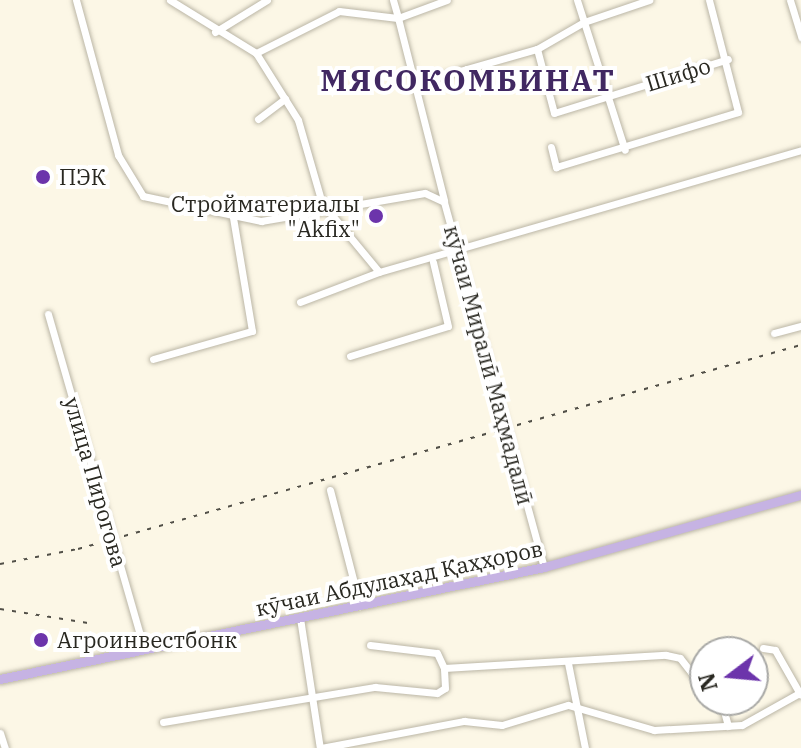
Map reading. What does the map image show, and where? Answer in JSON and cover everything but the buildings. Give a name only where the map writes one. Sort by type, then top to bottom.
[{"type":"main road","name":"кӯчаи Абдулаҳад Қаҳҳоров","points":[[0,679],[544,567],[801,495]]},
{"type":"street","name":"кӯчаи Миралӣ Маҳмадалӣ","points":[[76,0],[128,180],[161,204],[233,217],[298,221],[425,193],[444,202],[544,567]]},
{"type":"street","points":[[170,0],[214,33],[232,32],[256,53],[285,99],[330,213],[379,272]]},
{"type":"street","points":[[214,33],[267,0]]},
{"type":"street","points":[[393,0],[444,202]]},
{"type":"street","points":[[256,53],[339,11],[398,18],[447,0]]},
{"type":"street","points":[[577,0],[625,150]]},
{"type":"street","points":[[414,84],[537,49],[584,22],[649,0]]},
{"type":"street","points":[[551,147],[556,167],[625,150],[738,112],[728,59],[709,0]]},
{"type":"street","points":[[790,0],[801,37]]},
{"type":"street","name":"Шифо","points":[[537,49],[552,111],[728,59]]},
{"type":"street","points":[[258,119],[285,99]]},
{"type":"street","points":[[300,302],[379,272],[433,262],[801,150]]},
{"type":"street","points":[[153,359],[252,331],[233,217]]},
{"type":"street","points":[[350,356],[448,326],[433,262]]},
{"type":"street","name":"улица Пирогова","points":[[48,314],[144,649]]},
{"type":"street","points":[[774,333],[801,326]]},
{"type":"street","points":[[330,490],[360,606]]},
{"type":"street","points":[[300,618],[320,748],[578,708],[654,730],[749,723],[800,694],[775,650],[769,649]]},
{"type":"street","points":[[163,722],[254,712],[314,696],[375,687],[437,693],[445,688],[444,668],[437,653],[370,645]]},
{"type":"street","points":[[444,668],[673,656],[689,673]]},
{"type":"street","points":[[568,663],[585,748]]},
{"type":"street","points":[[725,716],[728,726]]},
{"type":"street","points":[[0,733],[5,748]]},
{"type":"railway","points":[[0,564],[78,549],[801,345]]},
{"type":"railway","points":[[0,609],[88,623]]},
{"type":"place","name":"ПЭК","points":[[43,177]]},
{"type":"place","name":"Стройматериалы \"Akfix\"","points":[[376,216]]},
{"type":"place","name":"Агроинвестбонк","points":[[41,640]]},
{"type":"district","name":"МЯСОКОМБИНАТ","points":[[468,80]]}]
